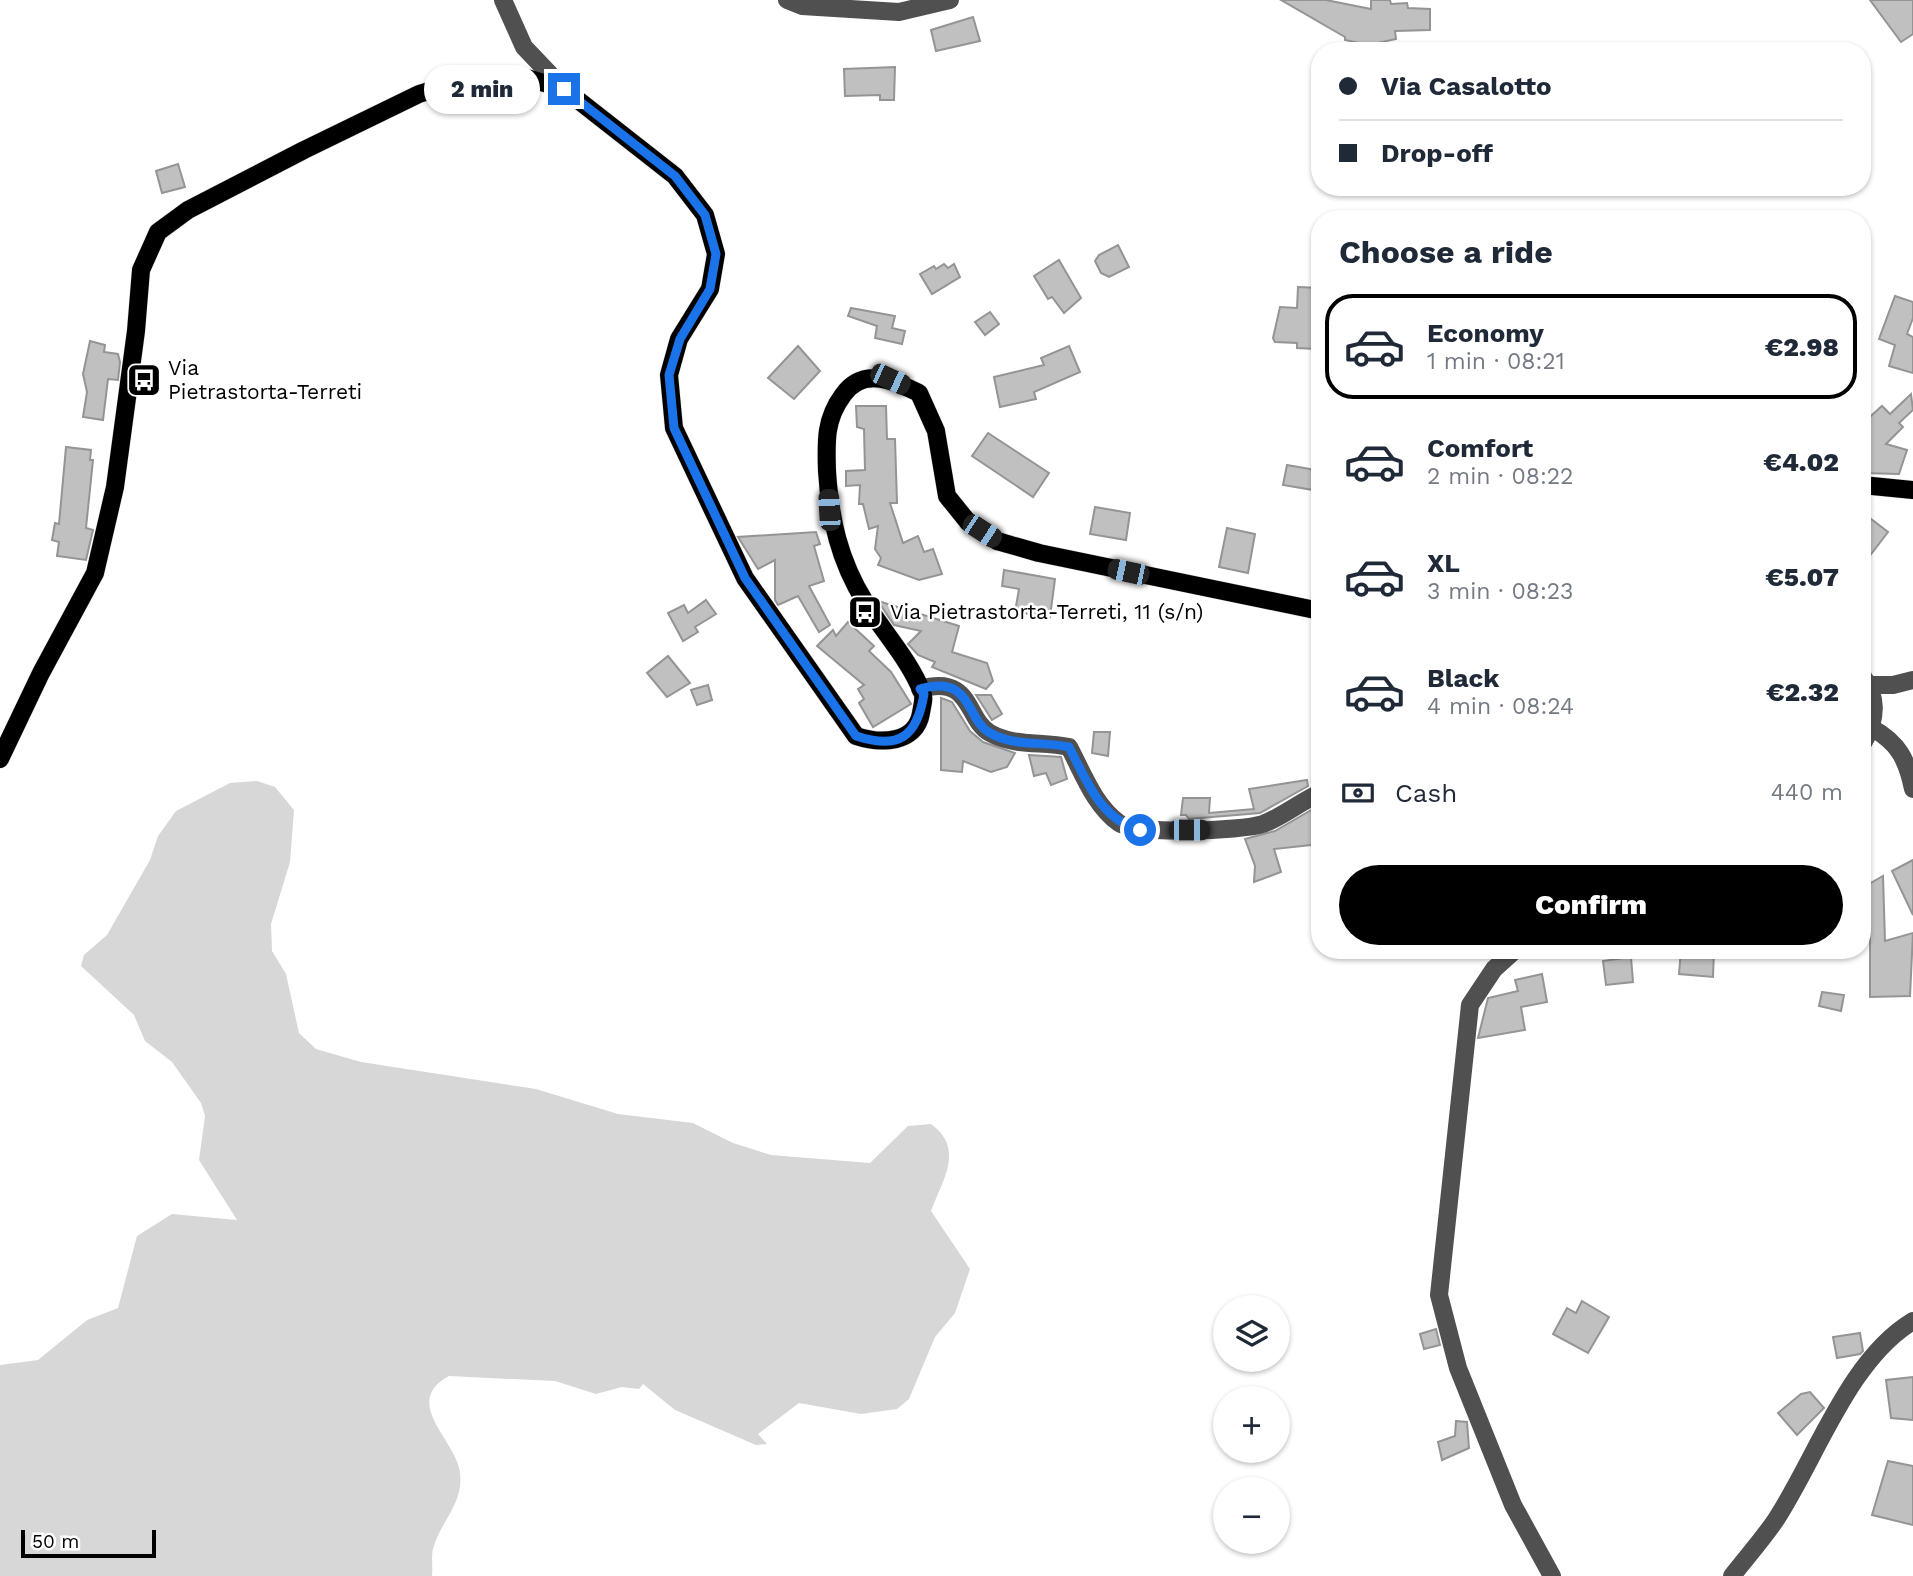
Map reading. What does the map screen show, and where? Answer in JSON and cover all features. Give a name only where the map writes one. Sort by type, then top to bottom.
[{"type":"main road","points":[[0,759],[41,673],[95,573],[115,487],[136,331],[141,271],[158,232],[200,204],[419,94],[480,75],[524,77],[564,89],[675,176],[705,215],[716,254],[710,289],[680,339],[669,375],[674,428],[745,578],[856,736],[876,743],[902,738],[919,721],[924,694],[898,650],[864,602],[839,552],[829,510],[826,447],[829,416],[845,392],[865,377],[890,379],[919,393],[936,431],[947,496],[968,522],[997,541],[1065,559],[1311,609]]},
{"type":"main road","points":[[1871,485],[1912,486]]},
{"type":"street","points":[[503,0],[524,47],[564,89]]},
{"type":"street","points":[[786,0],[802,6],[900,12],[950,0]]},
{"type":"street","points":[[1871,681],[1893,685],[1913,680]]},
{"type":"street","points":[[920,689],[935,685],[963,694],[987,731],[1015,744],[1048,743],[1069,747],[1099,804],[1121,825],[1140,830],[1239,830],[1263,824],[1311,798]]},
{"type":"street","points":[[1871,701],[1874,713],[1872,728],[1891,738],[1902,753],[1913,789]]},
{"type":"street","points":[[1505,959],[1494,969],[1470,1005],[1439,1295],[1458,1368],[1513,1505],[1552,1576]]},
{"type":"street","points":[[1732,1576],[1774,1522],[1843,1401],[1880,1346],[1913,1321]]},
{"type":"shaded area","points":[[257,781],[275,787],[294,810],[290,862],[271,924],[272,951],[286,974],[299,1033],[316,1049],[361,1062],[536,1089],[618,1114],[693,1123],[733,1143],[771,1155],[870,1163],[908,1126],[931,1124],[947,1144],[949,1154],[945,1176],[931,1211],[970,1269],[955,1313],[935,1337],[909,1399],[897,1409],[861,1414],[799,1403],[758,1434],[767,1444],[756,1445],[675,1410],[643,1384],[639,1389],[622,1387],[596,1394],[555,1381],[449,1376],[436,1386],[430,1397],[430,1408],[455,1457],[460,1480],[456,1501],[433,1549],[432,1576],[0,1576],[0,1365],[38,1360],[87,1320],[118,1308],[137,1236],[172,1214],[237,1220],[199,1160],[205,1116],[201,1103],[172,1062],[145,1041],[134,1015],[81,966],[84,955],[107,935],[150,860],[158,836],[176,811],[230,783]]},
{"type":"building","points":[[1281,0],[1326,0],[1371,9],[1371,0],[1390,0],[1391,4],[1407,3],[1408,8],[1430,9],[1430,30],[1395,31],[1396,39],[1382,42],[1355,42],[1345,40],[1345,37]]},
{"type":"building","points":[[1870,0],[1913,0],[1913,34],[1901,42]]},
{"type":"building","points":[[973,17],[980,41],[936,51],[931,30]]},
{"type":"building","points":[[895,67],[894,100],[880,100],[880,95],[845,96],[844,69]]},
{"type":"building","points":[[178,164],[185,187],[162,193],[156,171]]},
{"type":"building","points":[[1118,245],[1129,267],[1109,277],[1101,273],[1095,261],[1099,255]]},
{"type":"building","points":[[1059,260],[1081,298],[1064,313],[1052,297],[1048,299],[1034,276]]},
{"type":"building","points":[[944,264],[948,268],[954,264],[960,277],[932,294],[920,274]]},
{"type":"building","points":[[1298,287],[1311,288],[1311,349],[1297,348],[1297,343],[1275,342],[1273,338],[1280,307],[1297,308]]},
{"type":"building","points":[[1895,296],[1913,302],[1913,318],[1907,334],[1913,337],[1913,373],[1889,366],[1895,345],[1879,339]]},
{"type":"building","points":[[851,308],[895,316],[892,328],[905,331],[902,344],[875,338],[877,326],[848,316]]},
{"type":"building","points":[[990,312],[999,324],[985,335],[975,322]]},
{"type":"building","points":[[90,341],[105,345],[104,352],[118,354],[120,362],[118,380],[108,379],[103,420],[83,417],[87,392],[83,374]]},
{"type":"building","points":[[798,346],[820,371],[794,399],[768,378]]},
{"type":"building","points":[[1069,346],[1080,372],[1034,392],[1036,399],[1000,407],[994,377],[1044,365],[1041,358]]},
{"type":"building","points":[[1911,394],[1913,410],[1899,423],[1903,427],[1886,444],[1907,450],[1899,474],[1871,473],[1871,416],[1882,406],[1890,414]]},
{"type":"building","points":[[856,406],[886,406],[887,439],[895,439],[897,503],[890,503],[903,543],[918,536],[924,552],[933,549],[942,574],[919,580],[878,565],[881,558],[875,549],[878,526],[869,529],[863,504],[859,504],[860,485],[846,486],[846,471],[865,470],[864,429],[857,427]]},
{"type":"building","points":[[988,433],[1049,473],[1033,497],[972,456]]},
{"type":"building","points":[[66,447],[91,450],[90,460],[93,460],[86,528],[93,530],[86,560],[57,556],[59,542],[52,540],[55,523],[59,524]]},
{"type":"building","points":[[1287,465],[1311,469],[1311,490],[1283,485]]},
{"type":"building","points":[[1095,507],[1130,513],[1126,540],[1090,534]]},
{"type":"building","points":[[1871,519],[1888,532],[1871,554]]},
{"type":"building","points":[[1227,528],[1255,534],[1248,573],[1219,567]]},
{"type":"building","points":[[816,532],[820,544],[814,546],[824,581],[809,586],[830,625],[819,632],[798,596],[778,605],[775,600],[775,560],[758,569],[738,537]]},
{"type":"building","points":[[1004,570],[1055,579],[1050,617],[1015,612],[1019,589],[1002,586]]},
{"type":"building","points":[[706,600],[716,614],[695,627],[698,632],[683,641],[668,613],[684,605],[688,613]]},
{"type":"building","points":[[878,601],[959,626],[952,652],[987,663],[993,681],[986,689],[932,667],[935,662],[918,655],[908,644],[921,631],[894,625]]},
{"type":"building","points":[[848,622],[874,646],[869,651],[891,672],[911,704],[873,727],[859,703],[864,699],[858,689],[864,685],[817,646],[833,630],[836,636]]},
{"type":"building","points":[[668,656],[690,683],[667,697],[647,673]]},
{"type":"building","points":[[708,685],[712,700],[697,705],[691,690]]},
{"type":"building","points":[[976,695],[991,695],[1002,714],[992,720]]},
{"type":"building","points":[[941,698],[952,702],[970,731],[983,742],[1015,753],[1007,767],[991,772],[963,761],[962,772],[941,770]]},
{"type":"building","points":[[1094,732],[1110,732],[1108,756],[1092,753]]},
{"type":"building","points":[[1029,755],[1061,757],[1067,779],[1051,785],[1046,773],[1034,776]]},
{"type":"building","points":[[1307,780],[1308,786],[1260,813],[1189,819],[1186,815],[1181,815],[1183,798],[1210,798],[1209,813],[1254,809],[1249,789]]},
{"type":"building","points":[[1311,810],[1311,845],[1274,849],[1281,872],[1254,882],[1255,866],[1245,839],[1275,831]]},
{"type":"building","points":[[1913,860],[1913,915],[1892,871]]},
{"type":"building","points":[[1883,876],[1885,941],[1913,933],[1910,996],[1870,997],[1871,883]]},
{"type":"building","points":[[1631,959],[1633,982],[1606,985],[1603,961]]},
{"type":"building","points":[[1680,959],[1714,959],[1713,977],[1679,974]]},
{"type":"building","points":[[1542,974],[1547,1002],[1521,1007],[1525,1030],[1478,1038],[1488,998],[1518,991],[1515,980]]},
{"type":"building","points":[[1822,992],[1844,995],[1841,1011],[1819,1006]]},
{"type":"building","points":[[1582,1301],[1609,1317],[1588,1353],[1553,1334],[1567,1308],[1576,1313]]},
{"type":"building","points":[[1436,1329],[1440,1345],[1424,1349],[1420,1334]]},
{"type":"building","points":[[1860,1333],[1863,1351],[1860,1354],[1837,1358],[1833,1337]]},
{"type":"building","points":[[1913,1377],[1913,1420],[1891,1418],[1886,1380]]},
{"type":"building","points":[[1810,1392],[1824,1408],[1797,1435],[1778,1413],[1801,1394]]},
{"type":"building","points":[[1456,1421],[1467,1422],[1469,1448],[1442,1460],[1438,1442],[1455,1436]]},
{"type":"building","points":[[1888,1461],[1913,1466],[1913,1525],[1872,1515]]},
{"type":"place","name":"Via Pietrastorta-Terreti","points":[[144,380]]},
{"type":"place","name":"Via Pietrastorta-Terreti, 11 (s/n)","points":[[865,612]]},
{"type":"route","points":[[564,89],[675,176],[705,215],[716,254],[710,289],[680,339],[669,375],[674,428],[745,578],[856,736],[876,743],[902,738],[919,721],[924,694],[920,689],[935,685],[963,694],[987,731],[1015,744],[1048,743],[1069,747],[1099,804],[1121,825],[1140,830]]}]
